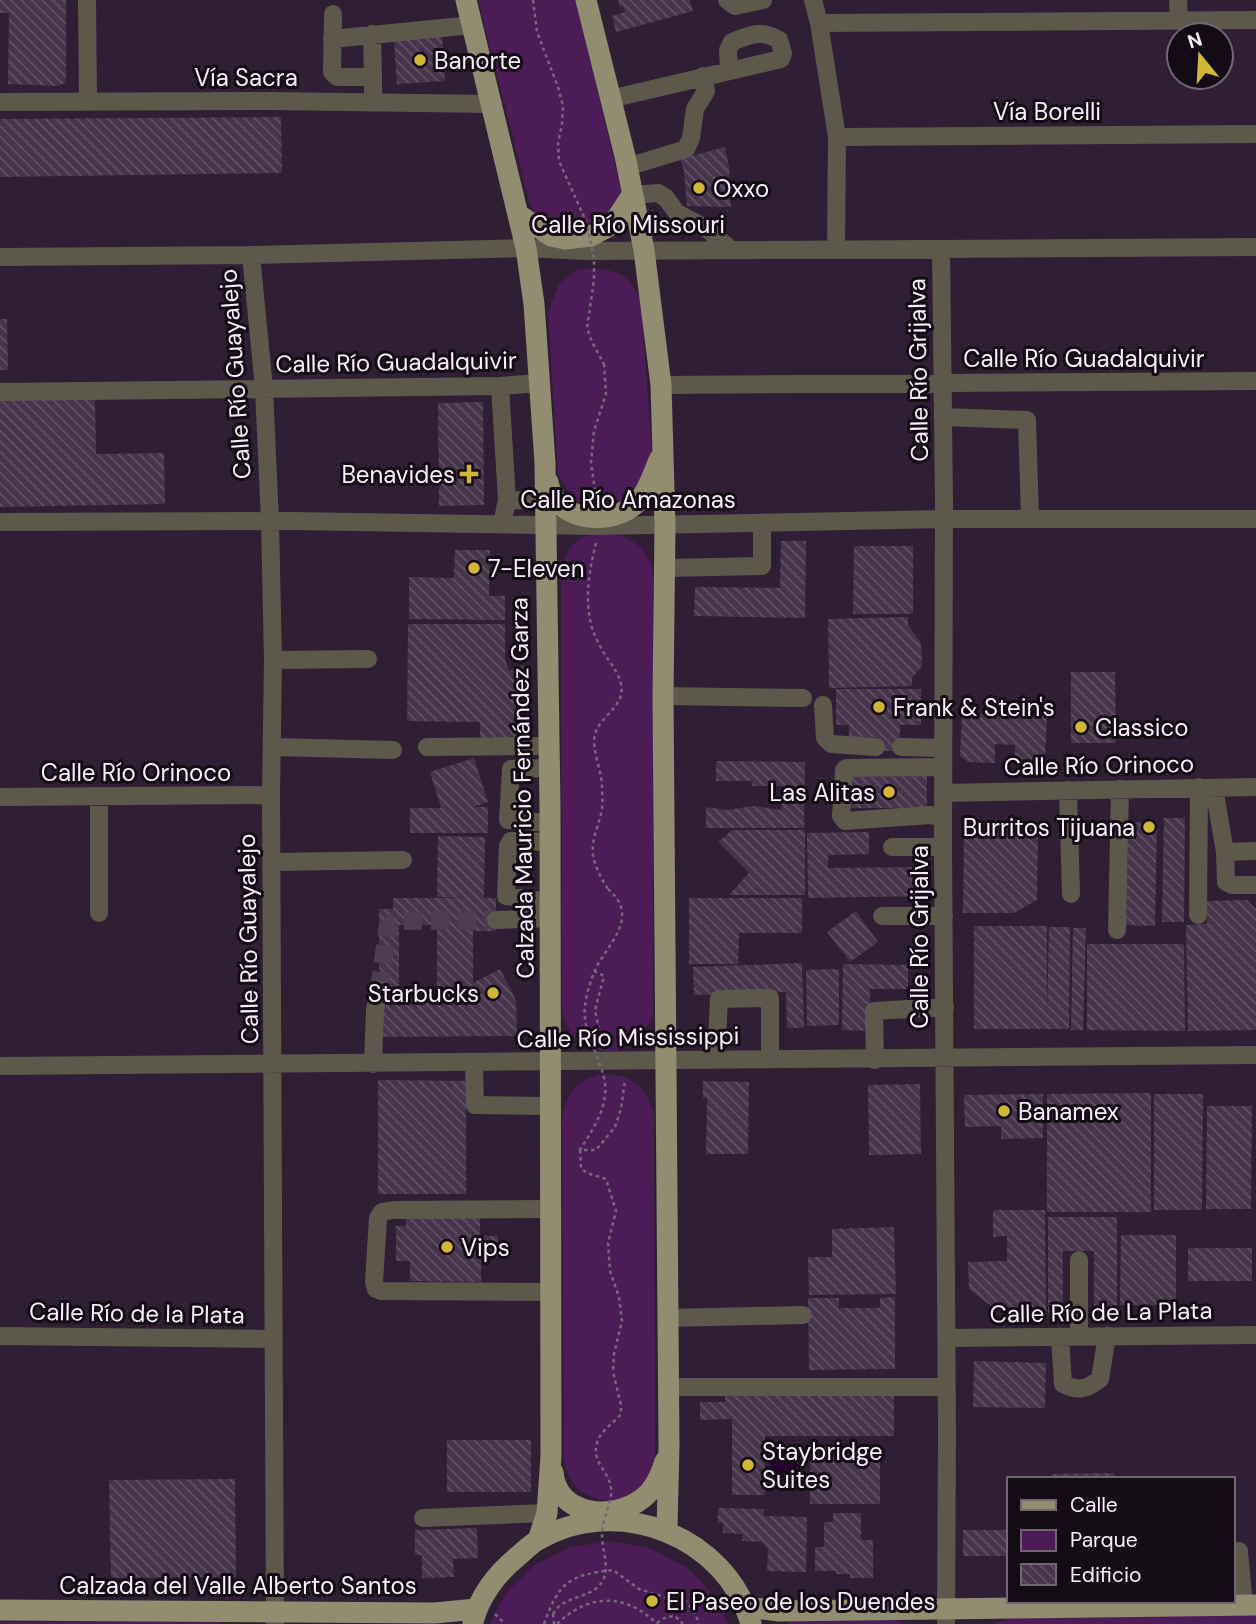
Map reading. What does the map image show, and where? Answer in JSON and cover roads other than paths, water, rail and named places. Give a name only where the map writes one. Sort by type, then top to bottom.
[{"type":"main road","name":"Calzada Mauricio Fernández Garza","points":[[466,0],[526,248],[545,463],[550,832],[551,1456],[547,1513],[538,1540]]},
{"type":"main road","points":[[586,0],[627,167],[643,250],[661,385],[665,525],[663,696],[669,1446],[667,1530]]},
{"type":"main road","points":[[519,215],[551,236],[565,239],[592,236],[616,220],[632,195]]},
{"type":"main road","points":[[545,463],[550,490],[556,502],[568,511],[597,522],[634,506],[643,495],[662,454]]},
{"type":"main road","points":[[551,1456],[556,1490],[574,1507],[595,1511],[624,1508],[642,1499],[656,1482],[669,1446]]},
{"type":"main road","points":[[481,1616],[502,1569],[538,1540],[579,1523],[624,1520],[667,1530],[700,1549],[727,1575],[749,1616],[779,1611],[946,1616],[1012,1607],[1250,1605]]},
{"type":"main road","points":[[986,1624],[1012,1607]]},
{"type":"main road","name":"Calzada del Valle Alberto Santos","points":[[0,1610],[211,1610],[275,1617],[338,1611],[481,1616]]},
{"type":"main road","points":[[211,1610],[237,1624]]},
{"type":"main road","points":[[313,1624],[338,1611]]},
{"type":"street","points":[[87,0],[88,102]]},
{"type":"street","points":[[726,0],[734,6],[763,0]]},
{"type":"street","points":[[813,0],[837,137],[836,249]]},
{"type":"street","points":[[1178,0],[1179,21],[1256,20]]},
{"type":"street","points":[[333,14],[331,70],[334,76],[373,77]]},
{"type":"street","points":[[819,23],[1165,21]]},
{"type":"street","points":[[332,38],[472,25]]},
{"type":"street","points":[[372,34],[373,103]]},
{"type":"street","points":[[610,99],[729,70]]},
{"type":"street","points":[[627,167],[686,149],[691,138],[695,109],[706,91],[703,76]]},
{"type":"street","name":"Vía Sacra","points":[[0,102],[493,104]]},
{"type":"street","name":"Vía Borelli","points":[[837,137],[1256,134]]},
{"type":"street","points":[[632,195],[658,193],[666,198],[677,213],[707,229],[729,248]]},
{"type":"street","name":"Calle Río Missouri","points":[[0,257],[250,255],[526,248],[585,251],[729,248],[941,250],[1256,247]]},
{"type":"street","name":"Calle Río Grijalva","points":[[941,250],[944,384],[946,1616]]},
{"type":"street","name":"Calle Río Guayalejo","points":[[250,255],[264,388],[273,660],[271,795],[275,1617]]},
{"type":"street","name":"Calle Río Guadalquivir","points":[[661,385],[1256,381]]},
{"type":"street","name":"Calle Río Guadalquivir","points":[[0,392],[500,386],[540,383]]},
{"type":"street","points":[[500,386],[507,500],[502,524]]},
{"type":"street","points":[[944,417],[1027,420],[1030,519]]},
{"type":"street","points":[[507,500],[545,501]]},
{"type":"street","name":"Calle Río Amazonas","points":[[0,522],[270,521],[547,526],[597,522],[665,525],[944,519],[1256,519]]},
{"type":"street","points":[[665,568],[762,566],[762,523]]},
{"type":"street","points":[[273,660],[368,659]]},
{"type":"street","points":[[663,696],[803,698]]},
{"type":"street","points":[[823,705],[825,738],[831,744],[876,747]]},
{"type":"street","points":[[426,747],[548,746]]},
{"type":"street","points":[[273,747],[393,750]]},
{"type":"street","points":[[901,747],[943,748]]},
{"type":"street","points":[[943,767],[846,768],[841,816],[845,821],[943,817]]},
{"type":"street","points":[[549,768],[512,769],[508,820],[550,832]]},
{"type":"street","points":[[1206,787],[1226,852],[1225,881],[1227,884],[1256,885]]},
{"type":"street","points":[[1198,915],[1206,787]]},
{"type":"street","name":"Calle Río Orinoco","points":[[943,793],[1256,787]]},
{"type":"street","points":[[1117,930],[1120,789]]},
{"type":"street","points":[[1068,790],[1071,894]]},
{"type":"street","name":"Calle Río Orinoco","points":[[0,797],[271,795]]},
{"type":"street","points":[[99,796],[99,914]]},
{"type":"street","points":[[550,832],[511,841],[508,846],[506,896],[550,910]]},
{"type":"street","points":[[892,847],[943,847]]},
{"type":"street","points":[[1226,852],[1256,851]]},
{"type":"street","points":[[272,862],[403,860]]},
{"type":"street","points":[[496,920],[550,910]]},
{"type":"street","points":[[881,916],[944,916]]},
{"type":"street","points":[[373,1064],[375,1010],[379,989]]},
{"type":"street","points":[[716,1059],[719,999],[770,998],[770,1059]]},
{"type":"street","points":[[875,1060],[874,1011],[945,1007]]},
{"type":"street","name":"Calle Río Mississippi","points":[[0,1066],[1256,1055]]},
{"type":"street","points":[[474,1063],[475,1105],[550,1106]]},
{"type":"street","points":[[550,1209],[385,1210],[378,1218],[374,1282],[376,1289],[381,1291],[550,1292]]},
{"type":"street","points":[[1079,1260],[1079,1336]]},
{"type":"street","points":[[667,1318],[803,1315]]},
{"type":"street","name":"Calle Río de La Plata","points":[[947,1338],[1256,1335]]},
{"type":"street","name":"Calle Río de la Plata","points":[[0,1336],[274,1339]]},
{"type":"street","points":[[1060,1337],[1063,1384],[1077,1391],[1091,1387],[1100,1380],[1107,1336]]},
{"type":"street","points":[[667,1388],[946,1387]]},
{"type":"street","points":[[423,1518],[547,1513]]},
{"type":"street","points":[[1239,1551],[1250,1605]]},
{"type":"tunnel","points":[[379,990],[387,931],[391,924],[400,921],[496,920]]},
{"type":"place","name":"Banorte","points":[[420,60]]},
{"type":"place","name":"Oxxo","points":[[699,188]]},
{"type":"place","name":"Benavides","points":[[469,474]]},
{"type":"place","name":"7-Eleven","points":[[474,568]]},
{"type":"place","name":"Frank & Stein's","points":[[879,707]]},
{"type":"place","name":"Classico","points":[[1081,727]]},
{"type":"place","name":"Las Alitas","points":[[889,792]]},
{"type":"place","name":"Burritos Tijuana","points":[[1149,827]]},
{"type":"place","name":"Starbucks","points":[[493,993]]},
{"type":"place","name":"Banamex","points":[[1004,1111]]},
{"type":"place","name":"Vips","points":[[447,1247]]},
{"type":"place","name":"Staybridge Suites","points":[[748,1465]]},
{"type":"place","name":"El Paseo de los Duendes","points":[[652,1601]]}]
